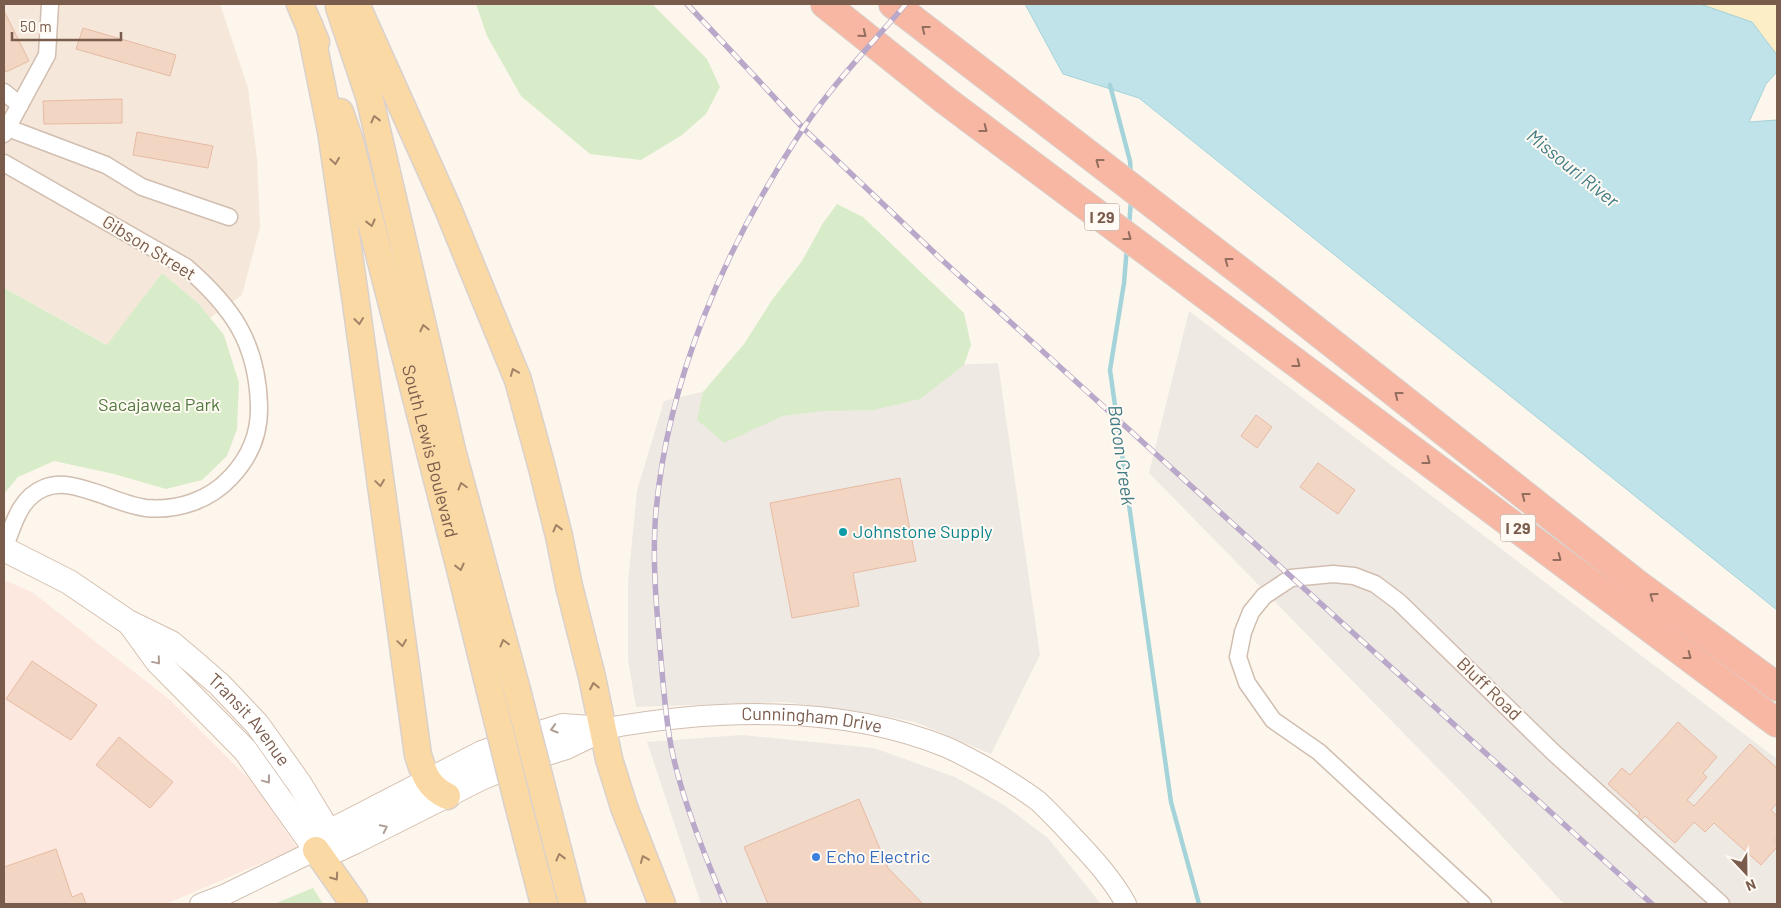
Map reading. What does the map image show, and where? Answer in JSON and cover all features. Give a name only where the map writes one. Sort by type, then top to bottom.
[{"type":"highway","name":"I 29","points":[[825,4],[945,100],[1777,723]]},
{"type":"highway","name":"I 29","points":[[893,4],[1266,291],[1636,583],[1777,687]]},
{"type":"main road","name":"South Lewis Boulevard","points":[[338,4],[352,40],[369,96],[452,450],[572,904]]},
{"type":"main road","points":[[356,4],[448,209],[518,380],[559,536],[609,759],[624,807],[662,904]]},
{"type":"main road","name":"South Lewis Boulevard","points":[[305,15],[350,141],[544,904]]},
{"type":"main road","points":[[305,15],[331,131],[418,755],[437,789]]},
{"type":"main road","name":"Transit Avenue","points":[[4,549],[69,582],[128,622],[157,661],[245,750],[328,844]]},
{"type":"main road","points":[[354,904],[328,844],[437,789],[482,753],[563,726],[602,729]]},
{"type":"street","points":[[50,4],[47,55],[6,131],[106,165],[142,187],[229,217]]},
{"type":"street","points":[[4,92],[20,105]]},
{"type":"street","name":"Gibson Street","points":[[4,163],[186,267],[205,284],[226,306],[243,332],[252,358],[259,390],[259,411],[257,432],[250,451],[241,467],[226,483],[204,499],[178,507],[146,508],[121,502],[78,487],[58,484],[34,493],[22,505],[4,549]]},
{"type":"street","name":"Bluff Road","points":[[1483,904],[1319,752],[1273,720],[1247,683],[1238,657],[1243,632],[1252,612],[1264,596],[1291,578],[1333,574],[1354,576],[1375,584],[1400,602],[1554,752],[1721,904]]},
{"type":"street","name":"Cunningham Drive","points":[[602,729],[633,723],[730,714],[772,715],[818,718],[879,727],[918,738],[968,758],[1004,778],[1037,800],[1099,865],[1126,904]]},
{"type":"street","points":[[200,904],[228,899],[328,844]]},
{"type":"shaded area","points":[[4,4],[220,4],[248,88],[257,159],[260,227],[242,295],[210,318],[198,303],[162,273],[108,345],[4,288]]},
{"type":"shaded area","points":[[1189,311],[1777,759],[1777,904],[1564,904],[1468,799],[1149,473]]},
{"type":"shaded area","points":[[998,363],[1040,655],[991,754],[915,722],[868,713],[784,702],[636,707],[628,660],[628,581],[637,491],[664,401],[783,372]]},
{"type":"shaded area","points":[[4,580],[32,592],[170,700],[254,784],[297,848],[166,904],[4,904]]},
{"type":"shaded area","points":[[742,735],[874,748],[955,777],[1004,805],[1048,838],[1101,904],[701,904],[647,742]]},
{"type":"green space","points":[[476,4],[652,4],[707,59],[720,87],[706,114],[682,135],[641,160],[590,154],[521,96],[487,36]]},
{"type":"green space","points":[[837,204],[863,217],[964,313],[971,345],[964,365],[920,399],[874,410],[824,411],[783,416],[724,443],[697,420],[703,392],[744,344],[772,300],[802,261],[823,223]]},
{"type":"green space","name":"Sacajawea Park","points":[[162,273],[198,303],[224,335],[239,383],[237,429],[227,456],[202,480],[166,489],[114,474],[54,461],[18,477],[4,494],[4,288],[107,345]]},
{"type":"green space","points":[[313,888],[323,904],[274,904]]},
{"type":"sand","points":[[1696,4],[1777,4],[1777,64]]},
{"type":"water","name":"Missouri River","points":[[1025,4],[1700,4],[1752,22],[1777,55],[1777,72],[1766,84],[1749,122],[1777,120],[1777,610],[1139,98],[1063,74]]},
{"type":"building","points":[[4,11],[29,61],[6,72],[4,67]]},
{"type":"building","points":[[83,28],[176,55],[170,76],[76,49]]},
{"type":"building","points":[[122,99],[122,123],[44,124],[43,101]]},
{"type":"building","points":[[137,132],[213,146],[208,168],[133,155]]},
{"type":"building","points":[[1256,415],[1272,427],[1257,448],[1241,436]]},
{"type":"building","points":[[1318,463],[1355,490],[1338,514],[1300,487]]},
{"type":"building","name":"Johnstone Supply","points":[[900,478],[916,561],[853,573],[859,606],[792,618],[770,503]]},
{"type":"building","points":[[32,661],[97,705],[71,740],[6,699]]},
{"type":"building","points":[[1678,722],[1717,757],[1703,773],[1707,777],[1687,800],[1694,806],[1750,744],[1777,768],[1777,803],[1771,810],[1777,816],[1777,837],[1774,840],[1777,843],[1777,847],[1761,865],[1714,823],[1705,832],[1694,822],[1675,843],[1645,816],[1639,822],[1635,819],[1640,813],[1608,784],[1622,768],[1630,775]]},
{"type":"building","points":[[119,737],[173,782],[150,808],[96,765]]},
{"type":"building","name":"Echo Electric","points":[[859,799],[888,868],[923,904],[768,904],[744,847]]},
{"type":"building","points":[[56,849],[72,897],[82,893],[86,904],[4,904],[4,867]]},
{"type":"waterway","name":"Bacon Creek","points":[[1110,85],[1130,161],[1131,175]]},
{"type":"waterway","name":"Bacon Creek","points":[[1129,227],[1131,200]]},
{"type":"waterway","name":"Bacon Creek","points":[[1127,247],[1124,283],[1110,370],[1171,802],[1199,904]]},
{"type":"railway","points":[[687,4],[803,128],[942,260],[1652,904]]},
{"type":"railway","points":[[725,904],[687,806],[675,765],[667,722],[654,562],[656,511],[663,462],[673,413],[703,318],[745,227],[769,183],[807,123],[848,70],[906,4]]},
{"type":"place","name":"Johnstone Supply","points":[[843,532]]},
{"type":"place","name":"Echo Electric","points":[[816,857]]}]
